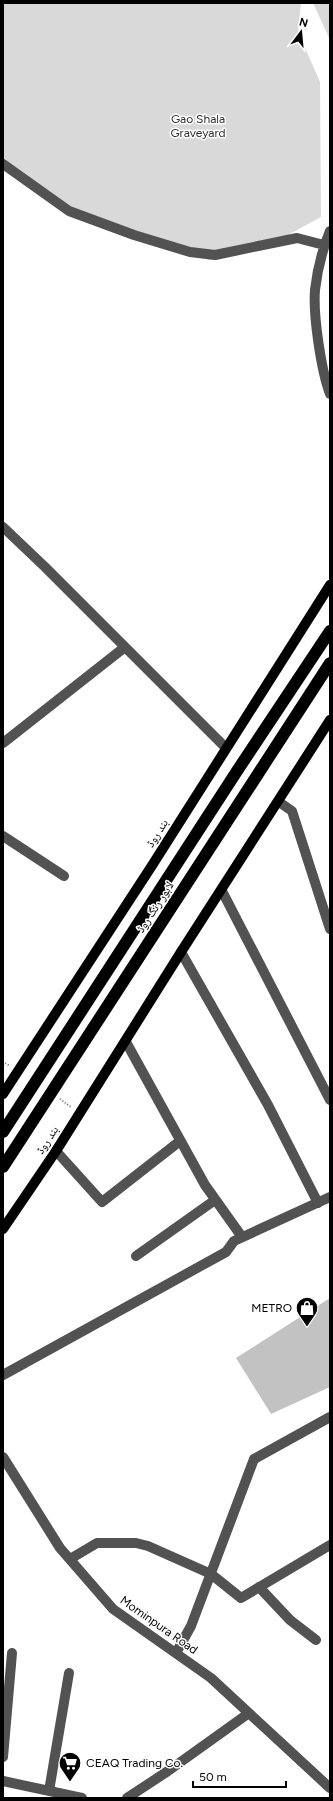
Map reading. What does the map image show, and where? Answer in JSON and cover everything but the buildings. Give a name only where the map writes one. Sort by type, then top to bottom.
[{"type":"highway","name":"لاہور رنگ روڈ","points":[[3,1132],[237,771],[330,631]]},
{"type":"highway","name":"لاہور رنگ روڈ","points":[[3,1167],[330,663]]},
{"type":"main road","name":"بند روڈ","points":[[3,1094],[153,864],[330,585]]},
{"type":"main road","name":"بند روڈ","points":[[3,1229],[56,1151],[126,1042],[181,952],[222,891],[330,720]]},
{"type":"street","points":[[3,164],[69,211],[134,235],[190,252],[214,254],[297,238],[324,245]]},
{"type":"street","points":[[330,231],[324,245],[315,291],[320,345],[326,384],[330,394]]},
{"type":"street","points":[[3,527],[226,748]]},
{"type":"street","points":[[3,743],[125,647]]},
{"type":"street","points":[[279,802],[292,811],[330,927]]},
{"type":"street","points":[[3,836],[64,876]]},
{"type":"street","points":[[222,891],[330,1100]]},
{"type":"street","points":[[181,952],[268,1105],[318,1203]]},
{"type":"street","points":[[126,1042],[205,1185],[242,1237]]},
{"type":"street","points":[[56,1151],[102,1202],[180,1141]]},
{"type":"street","points":[[3,1375],[226,1252],[234,1240],[330,1197]]},
{"type":"street","points":[[136,1256],[215,1200]]},
{"type":"street","points":[[176,1653],[191,1626],[254,1459],[330,1417]]},
{"type":"street","name":"Mominpura Road","points":[[3,1457],[60,1548],[113,1609],[211,1678],[330,1788]]},
{"type":"street","points":[[70,1559],[97,1543],[136,1543],[148,1546],[211,1574],[241,1598],[330,1545]]},
{"type":"street","points":[[259,1587],[290,1620],[316,1640]]},
{"type":"street","points":[[3,1757],[12,1653]]},
{"type":"street","points":[[54,1794],[69,1673]]},
{"type":"street","points":[[127,1798],[249,1713]]},
{"type":"street","points":[[3,1781],[54,1794],[82,1798]]},
{"type":"street","points":[[138,1791],[146,1798]]},
{"type":"green space","name":"Gao Shala Graveyard","points":[[5,3],[301,3],[298,32],[320,82],[321,217],[271,244],[209,260],[69,211],[3,161],[3,7]]},
{"type":"green space","points":[[313,3],[330,3],[330,40]]},
{"type":"place","name":"METRO","points":[[307,1328]]},
{"type":"place","name":"CEAQ Trading Co.","points":[[70,1782]]}]
